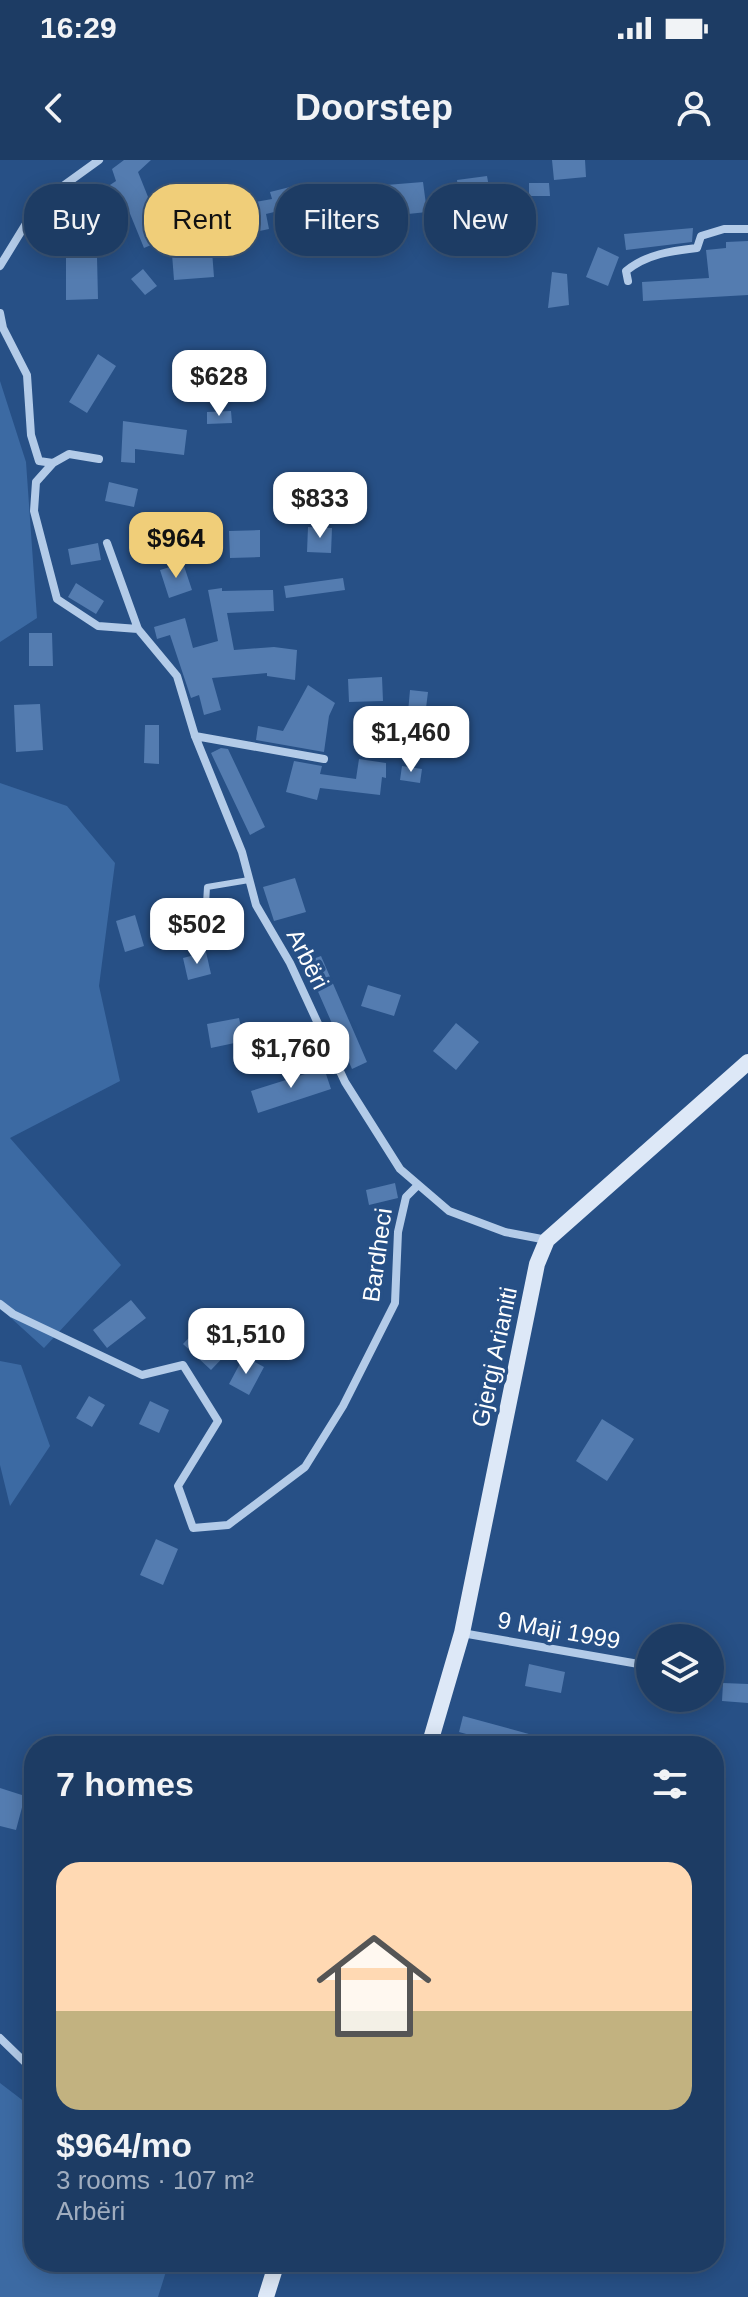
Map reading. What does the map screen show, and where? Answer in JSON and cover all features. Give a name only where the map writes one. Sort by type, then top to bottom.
[{"type":"main road","name":"Gjergj Arianiti","points":[[432,1736],[462,1633],[537,1264],[547,1240],[748,1062]]},
{"type":"main road","points":[[266,2297],[274,2272]]},
{"type":"street","points":[[0,266],[38,204],[99,160]]},
{"type":"street","points":[[628,281],[626,271],[639,261],[663,252],[697,248],[701,236],[710,232],[748,229]]},
{"type":"street","points":[[0,313],[3,328],[27,375],[31,435],[39,461],[53,463]]},
{"type":"street","points":[[99,459],[69,454],[53,463],[36,482],[34,511],[57,599],[98,626],[138,629]]},
{"type":"street","name":"Arbëri","points":[[107,543],[138,629],[177,676],[195,736],[242,852],[256,905],[290,963],[345,1082],[400,1169],[449,1211],[505,1232],[547,1240]]},
{"type":"street","points":[[195,736],[324,759]]},
{"type":"street","name":"Bardheci","points":[[0,1304],[13,1314],[142,1375],[183,1365],[218,1421],[178,1486],[193,1528],[228,1525],[305,1467],[343,1406],[395,1303],[398,1232],[406,1197],[418,1185]]},
{"type":"street","name":"9 Maji 1999","points":[[462,1633],[636,1664]]},
{"type":"street","points":[[0,2038],[24,2061]]},
{"type":"lane","points":[[204,938],[207,887],[249,880]]},
{"type":"shaded area","points":[[0,381],[26,462],[37,618],[0,642]]},
{"type":"shaded area","points":[[0,783],[67,806],[115,863],[99,986],[120,1081],[10,1138],[121,1265],[44,1348],[0,1308]]},
{"type":"shaded area","points":[[0,1361],[21,1365],[50,1446],[10,1506],[0,1465]]},
{"type":"shaded area","points":[[0,2083],[24,2101],[24,2272],[166,2272],[158,2297],[0,2297]]},
{"type":"building","points":[[124,160],[151,160],[138,172],[144,187],[144,248],[128,209],[128,184],[111,184],[116,181],[112,169]]},
{"type":"building","points":[[552,160],[585,160],[586,177],[554,180]]},
{"type":"building","points":[[487,176],[488,184],[457,184],[457,180]]},
{"type":"building","points":[[423,182],[424,212],[408,214],[408,184],[398,184]]},
{"type":"building","points":[[549,183],[550,196],[536,196],[536,184],[529,184]]},
{"type":"building","points":[[275,191],[275,212],[266,214],[269,229],[259,231],[259,201],[272,199],[270,192]]},
{"type":"building","points":[[693,228],[692,242],[626,250],[624,234]]},
{"type":"building","points":[[748,241],[748,295],[643,301],[642,282],[709,278],[706,250],[726,248],[726,242]]},
{"type":"building","points":[[598,247],[619,257],[608,286],[586,277]]},
{"type":"building","points":[[172,256],[212,256],[214,277],[174,280]]},
{"type":"building","points":[[66,257],[97,257],[98,299],[66,300]]},
{"type":"building","points":[[143,269],[157,286],[145,295],[131,279]]},
{"type":"building","points":[[552,272],[567,274],[569,305],[548,308]]},
{"type":"building","points":[[98,354],[116,366],[87,413],[69,402]]},
{"type":"building","points":[[231,411],[232,423],[207,424],[207,412]]},
{"type":"building","points":[[123,421],[187,430],[184,455],[135,449],[135,463],[121,462]]},
{"type":"building","points":[[109,482],[138,489],[134,507],[105,501]]},
{"type":"building","points":[[308,527],[332,528],[331,553],[307,552]]},
{"type":"building","points":[[260,530],[260,557],[230,558],[229,531]]},
{"type":"building","points":[[98,543],[101,560],[71,565],[68,549]]},
{"type":"building","points":[[183,563],[192,590],[169,598],[160,570]]},
{"type":"building","points":[[343,578],[345,590],[286,598],[284,586]]},
{"type":"building","points":[[76,583],[104,601],[96,614],[68,597]]},
{"type":"building","points":[[222,588],[222,591],[273,590],[274,611],[227,613],[234,650],[274,647],[297,650],[295,680],[267,676],[267,673],[212,678],[221,710],[204,715],[199,695],[191,698],[170,635],[157,639],[154,627],[185,618],[193,648],[218,641],[208,590]]},
{"type":"building","points":[[29,633],[52,633],[53,666],[29,666]]},
{"type":"building","points":[[382,677],[383,701],[349,702],[348,679]]},
{"type":"building","points":[[308,685],[335,703],[329,716],[324,752],[256,740],[258,726],[283,731]]},
{"type":"building","points":[[410,690],[428,692],[424,724],[407,723]]},
{"type":"building","points":[[40,704],[43,750],[16,752],[14,705]]},
{"type":"building","points":[[145,725],[159,725],[159,764],[144,763]]},
{"type":"building","points":[[221,748],[228,749],[265,827],[250,835],[211,753]]},
{"type":"building","points":[[359,759],[386,763],[386,778],[382,777],[380,795],[320,788],[317,800],[286,792],[294,761],[322,766],[320,774],[356,779]]},
{"type":"building","points":[[402,766],[422,769],[420,783],[400,780]]},
{"type":"building","points":[[295,878],[306,912],[274,921],[263,887]]},
{"type":"building","points":[[135,915],[144,946],[125,952],[116,921]]},
{"type":"building","points":[[206,952],[211,974],[188,980],[183,958]]},
{"type":"building","points":[[321,956],[367,1062],[352,1069],[305,962]]},
{"type":"building","points":[[368,985],[401,995],[394,1016],[361,1006]]},
{"type":"building","points":[[239,1018],[244,1041],[211,1048],[207,1024]]},
{"type":"building","points":[[456,1023],[479,1042],[456,1070],[433,1051]]},
{"type":"building","points":[[324,1068],[331,1089],[258,1113],[251,1091]]},
{"type":"building","points":[[395,1183],[398,1198],[369,1205],[366,1190]]},
{"type":"building","points":[[131,1300],[146,1318],[107,1348],[93,1330]]},
{"type":"building","points":[[205,1321],[232,1348],[211,1370],[183,1344]]},
{"type":"building","points":[[244,1356],[264,1367],[249,1395],[229,1384]]},
{"type":"building","points":[[89,1396],[105,1405],[92,1427],[76,1418]]},
{"type":"building","points":[[150,1401],[169,1410],[159,1433],[139,1424]]},
{"type":"building","points":[[602,1419],[634,1439],[607,1481],[576,1461]]},
{"type":"building","points":[[156,1539],[178,1549],[163,1585],[140,1575]]},
{"type":"building","points":[[529,1664],[565,1672],[561,1693],[525,1686]]},
{"type":"building","points":[[724,1683],[748,1684],[748,1703],[724,1701]]},
{"type":"building","points":[[463,1716],[536,1736],[474,1736],[459,1732]]},
{"type":"building","points":[[0,1788],[24,1796],[16,1830],[0,1826]]}]
